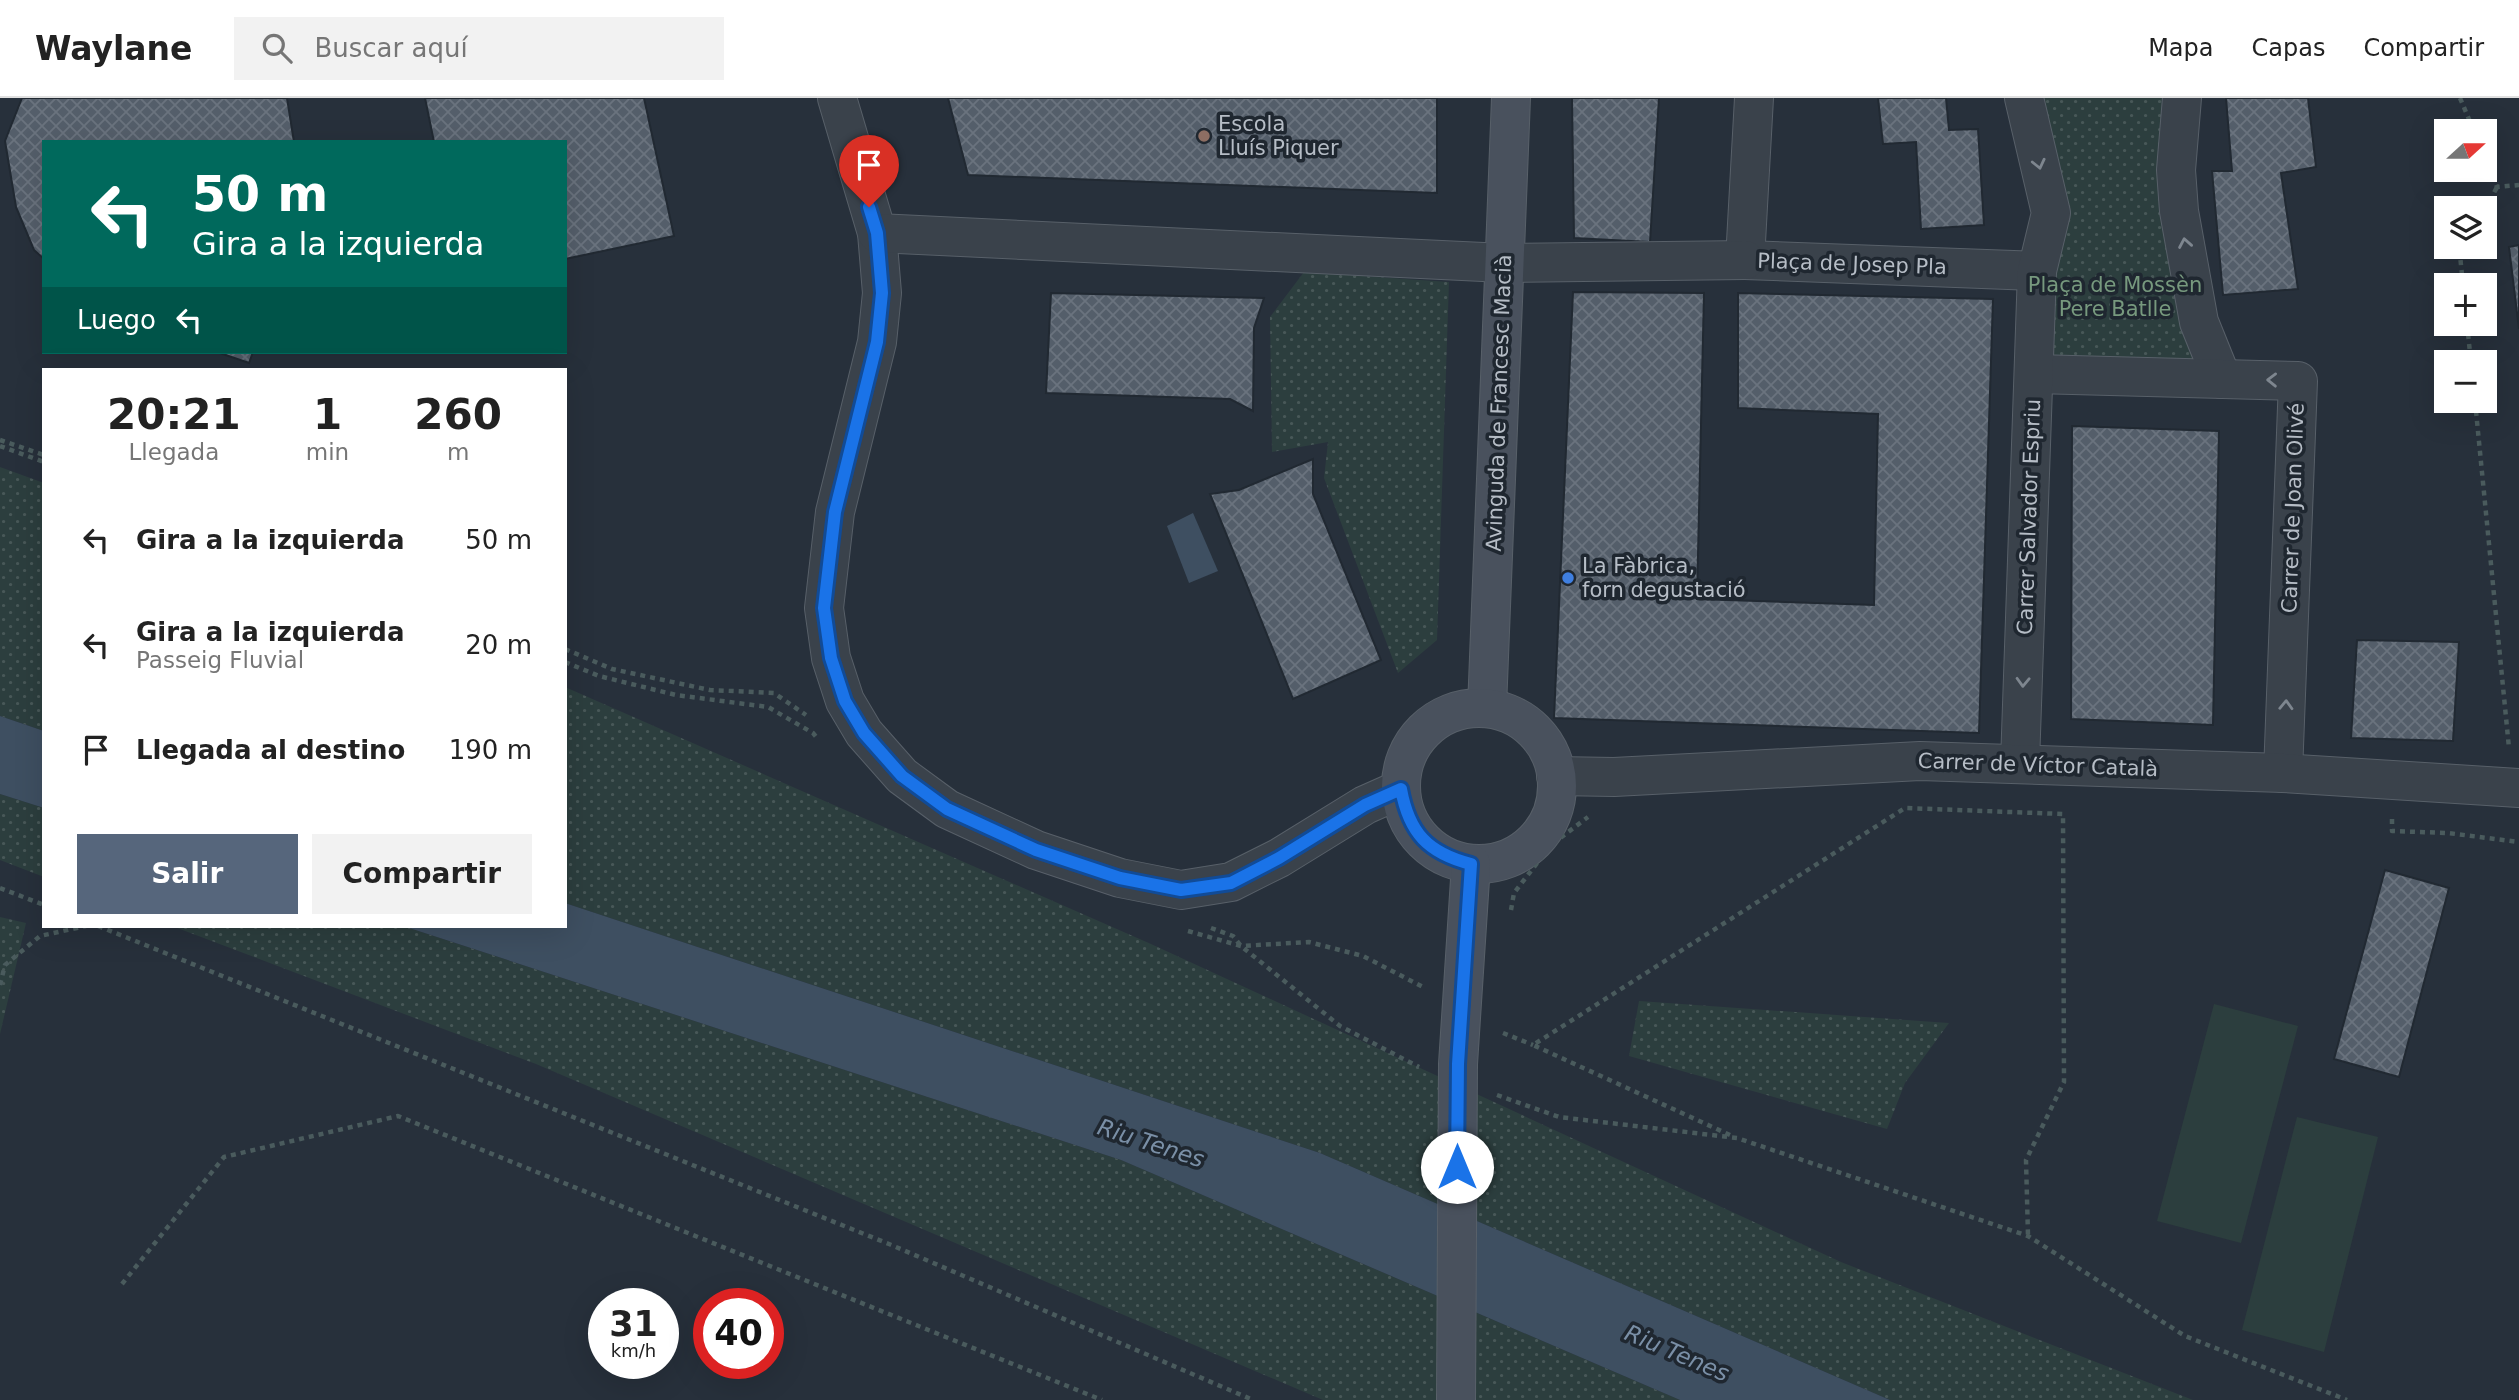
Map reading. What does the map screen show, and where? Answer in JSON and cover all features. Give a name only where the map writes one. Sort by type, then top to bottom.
[{"type":"street","points":[[836,98],[877,233],[882,293],[877,342],[835,512],[824,608],[831,658],[845,701],[864,733],[902,776],[947,809],[1036,850],[1120,878],[1181,890],[1231,883],[1279,858],[1365,805],[1401,789]]},
{"type":"street","name":"Avinguda de Francesc Macià","points":[[1487,708],[1510,98]]},
{"type":"street","name":"Plaça de Josep Pla","points":[[1754,98],[1745,261],[2037,271]]},
{"type":"street","points":[[2024,98],[2051,214],[2037,271]]},
{"type":"street","points":[[2182,98],[2176,170],[2179,211],[2199,322],[2222,379]]},
{"type":"street","points":[[877,233],[1504,263],[1745,261]]},
{"type":"street","name":"Carrer Salvador Espriu","points":[[2020,763],[2037,271]]},
{"type":"street","name":"Carrer de Joan Olivé","points":[[2035,374],[2298,381],[2283,773]]},
{"type":"street","points":[[1487,708],[1512,715],[1534,730],[1549,751],[1556,776],[1556,799],[1549,822],[1535,841],[1516,855],[1494,863],[1471,864],[1449,859],[1431,847],[1415,831],[1405,811],[1401,789],[1410,749],[1424,730],[1443,717],[1464,709],[1487,708]]},
{"type":"street","name":"Carrer de Víctor Català","points":[[1556,776],[1614,777],[1920,761],[2283,773],[2516,787]]},
{"type":"street","points":[[1456,1400],[1442,1067],[1471,864]]},
{"type":"path","points":[[2460,98],[2469,119]]},
{"type":"path","points":[[2492,196],[2497,187],[2495,182]]},
{"type":"path","points":[[2497,187],[2519,185]]},
{"type":"path","points":[[2476,413],[2516,787]]},
{"type":"path","points":[[0,440],[42,455]]},
{"type":"path","points":[[0,446],[42,461]]},
{"type":"path","points":[[567,663],[599,676],[676,695],[768,706],[813,733],[821,743]]},
{"type":"path","points":[[2392,780],[2392,831],[2448,833],[2519,842]]},
{"type":"path","points":[[1533,1045],[1905,808],[2063,814],[2064,1082],[2026,1160],[2028,1236]]},
{"type":"path","points":[[1510,918],[1514,893],[1536,864],[1551,845],[1591,815]]},
{"type":"path","points":[[0,888],[42,904]]},
{"type":"path","points":[[0,985],[5,965],[40,936],[77,928]]},
{"type":"path","points":[[103,928],[889,1244],[1253,1400]]},
{"type":"path","points":[[1430,990],[1363,956],[1309,942],[1241,946],[1340,1026],[1414,1065],[1442,1067]]},
{"type":"path","points":[[1502,1044],[1503,1020]]},
{"type":"path","points":[[1503,1033],[1737,1138],[2028,1236],[2185,1336],[2347,1400]]},
{"type":"path","points":[[1493,1093],[1559,1117],[1737,1138]]},
{"type":"path","points":[[122,1284],[224,1157],[398,1116],[1102,1400]]},
{"type":"green space","name":"Plaça de Mossèn Pere Batlle","points":[[2024,98],[2182,98],[2176,170],[2222,379],[2035,374],[2037,271]]},
{"type":"green space","points":[[1304,272],[1449,282],[1437,640],[1398,673],[1324,478],[1328,442],[1272,452],[1270,317]]},
{"type":"green space","points":[[0,467],[42,482],[42,730],[0,716]]},
{"type":"green space","points":[[567,688],[1151,944],[1841,1262],[2193,1400],[1890,1400],[1320,1153],[567,904]]},
{"type":"green space","points":[[0,794],[42,807],[42,876],[0,860]]},
{"type":"green space","points":[[0,917],[26,923],[0,1034]]},
{"type":"green space","points":[[177,928],[409,928],[1121,1160],[1680,1400],[1323,1400],[536,1064]]},
{"type":"green space","points":[[1639,1001],[1949,1023],[1905,1083],[1887,1129],[1629,1056]]},
{"type":"green space","points":[[2214,1004],[2298,1026],[2241,1243],[2157,1221]]},
{"type":"green space","points":[[2297,1117],[2378,1137],[2324,1352],[2242,1330]]},
{"type":"water","points":[[1193,513],[1218,571],[1189,583],[1167,526]]},
{"type":"water","points":[[0,716],[42,730],[42,807],[0,794]]},
{"type":"water","name":"Riu Tenes","points":[[567,904],[1320,1153],[1890,1400],[1680,1400],[1121,1160],[409,928],[567,928]]},
{"type":"building","points":[[22,98],[287,98],[294,140],[42,140],[42,257],[34,250],[16,207],[5,141]]},
{"type":"building","points":[[425,98],[644,98],[674,236],[567,259],[567,140],[434,140]]},
{"type":"building","name":"Escola Lluís Piquer","points":[[948,98],[1437,98],[1437,193],[968,175]]},
{"type":"building","points":[[1572,98],[1659,98],[1650,242],[1574,238]]},
{"type":"building","points":[[1878,98],[1946,98],[1949,130],[1978,129],[1984,225],[1921,229],[1916,142],[1883,144]]},
{"type":"building","points":[[2226,98],[2308,98],[2316,167],[2281,173],[2298,289],[2223,295],[2212,171],[2232,171]]},
{"type":"building","points":[[2519,245],[2519,329],[2509,247]]},
{"type":"building","points":[[1573,292],[1704,293],[1697,599],[1874,605],[1878,414],[1738,408],[1738,293],[1993,299],[1979,733],[1554,718]]},
{"type":"building","points":[[1051,293],[1264,298],[1254,328],[1253,411],[1230,399],[1046,393]]},
{"type":"building","points":[[223,354],[252,354],[249,363]]},
{"type":"building","points":[[2072,426],[2219,431],[2213,725],[2071,719]]},
{"type":"building","points":[[1313,459],[1313,494],[1381,660],[1293,699],[1210,494],[1239,490]]},
{"type":"building","points":[[2357,640],[2459,642],[2453,741],[2351,738]]},
{"type":"building","points":[[2385,870],[2449,888],[2399,1077],[2334,1059]]},
{"type":"place","name":"Escola Lluís Piquer","points":[[1204,136]]},
{"type":"place","name":"La Fàbrica, forn degustació","points":[[1568,578]]},
{"type":"route","points":[[869,207],[877,233],[882,293],[877,342],[835,512],[824,608],[831,658],[845,701],[864,733],[902,776],[947,809],[1036,850],[1120,878],[1181,890],[1231,883],[1279,858],[1365,805],[1401,789],[1405,811],[1415,831],[1431,847],[1449,859],[1471,864],[1458,1064],[1457,1167]]}]
